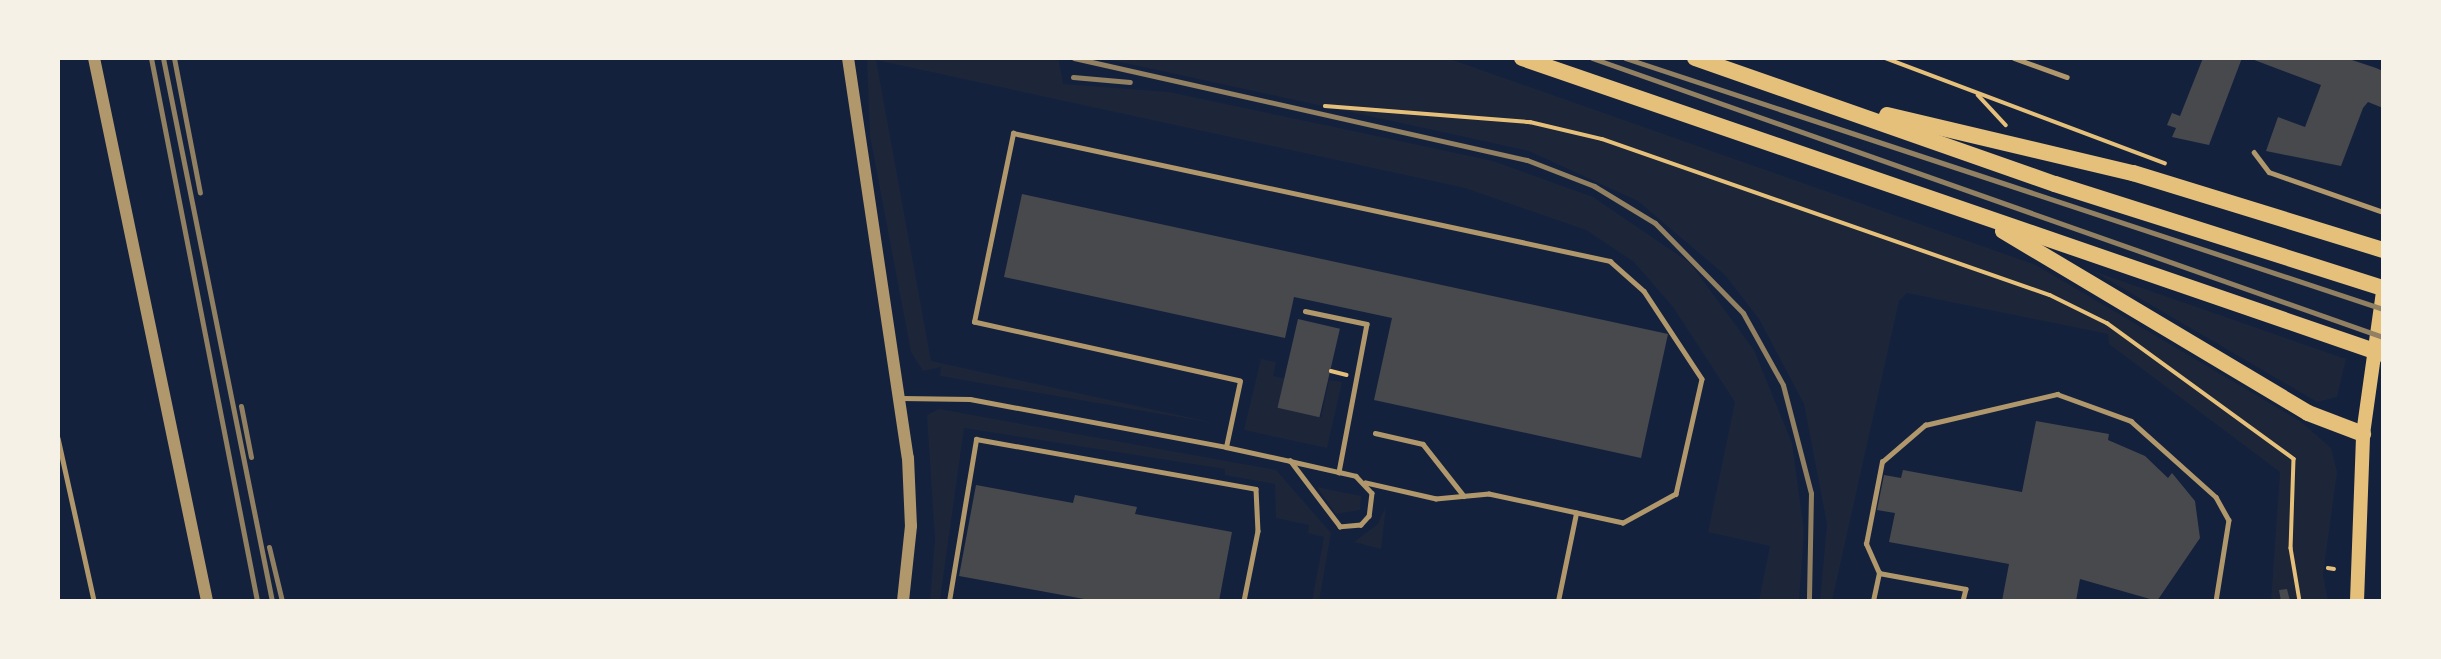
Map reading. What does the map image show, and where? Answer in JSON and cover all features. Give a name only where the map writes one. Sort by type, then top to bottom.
[{"type":"highway","points":[[1522,58],[2383,354]]},
{"type":"highway","points":[[1695,58],[2383,289]]},
{"type":"highway","points":[[1826,103],[2133,173],[2383,250]]},
{"type":"highway","points":[[1983,218],[2308,413],[2363,434]]},
{"type":"main road","points":[[2357,601],[2363,434],[2368,380],[2383,289]]},
{"type":"street","points":[[94,58],[207,601]]},
{"type":"street","points":[[848,58],[901,398],[911,526],[904,601]]},
{"type":"lane","points":[[2014,58],[2067,77]]},
{"type":"lane","points":[[901,398],[970,399],[1226,447],[1339,472],[1366,483],[1436,499],[1489,494],[1623,523],[1676,494],[1702,379],[1644,290],[1610,261],[1013,133],[974,323],[1240,381],[1226,447]]},
{"type":"lane","points":[[2254,152],[2269,172],[2383,212]]},
{"type":"lane","points":[[1305,311],[1367,324],[1339,472]]},
{"type":"lane","points":[[1873,601],[1879,573],[1866,544],[1882,462],[1925,425],[2057,394],[2131,421],[2216,497],[2229,520],[2216,601]]},
{"type":"lane","points":[[1375,433],[1423,444],[1464,497]]},
{"type":"lane","points":[[58,438],[94,601]]},
{"type":"lane","points":[[949,601],[976,439],[1256,489],[1258,531],[1244,601]]},
{"type":"lane","points":[[1290,461],[1340,527],[1361,525],[1369,516],[1373,503],[1366,483]]},
{"type":"lane","points":[[1558,601],[1576,513]]},
{"type":"lane","points":[[1879,573],[1966,589],[1963,601]]},
{"type":"path","points":[[1885,58],[1977,93]]},
{"type":"path","points":[[1325,106],[1530,122],[1602,139],[2025,286],[2107,323],[2294,459],[2291,548],[2300,601]]},
{"type":"path","points":[[1331,371],[1355,377]]},
{"type":"path","points":[[2328,568],[2334,569]]},
{"type":"shaded area","points":[[867,58],[1053,58],[1059,61],[1063,84],[1169,92],[1339,128],[1493,161],[1593,197],[1690,263],[1754,350],[1792,443],[1804,531],[1799,601],[1759,601],[1770,546],[1708,532],[1735,402],[1673,307],[1634,262],[1586,230],[1465,188],[876,60],[931,361],[1219,424],[940,376],[941,367],[923,371],[911,352],[870,136]]},
{"type":"shaded area","points":[[1102,58],[1447,58],[2036,265],[2300,421],[2331,448],[2337,472],[2323,575],[2328,601],[2271,601],[2280,472],[2109,344],[2108,334],[1907,293],[1899,301],[1832,601],[1820,601],[1827,524],[1804,404],[1759,319],[1725,275],[1638,201],[1529,151]]},
{"type":"shaded area","points":[[2093,271],[2346,359],[2337,397],[2317,402]]},
{"type":"shaded area","points":[[1261,359],[1276,362],[1273,376],[1285,379],[1279,408],[1321,417],[1329,380],[1342,382],[1327,448],[1244,430]]},
{"type":"shaded area","points":[[939,409],[1276,470],[1331,533],[1319,601],[1312,601],[1324,537],[1308,533],[1309,525],[1276,518],[1275,484],[1225,475],[1225,469],[964,428],[940,600],[930,601],[935,539],[927,415]]},
{"type":"shaded area","points":[[1317,487],[1361,496],[1360,510],[1336,514]]},
{"type":"shaded area","points":[[1386,506],[1381,549],[1354,542],[1378,524]]},
{"type":"building","points":[[2203,58],[2242,58],[2209,145],[2172,137],[2176,128],[2167,125],[2172,113],[2180,116]]},
{"type":"building","points":[[2249,58],[2346,58],[2376,68],[2383,71],[2383,108],[2368,102],[2363,108],[2341,166],[2266,151],[2278,117],[2305,127],[2321,85]]},
{"type":"building","points":[[1022,194],[1668,334],[1641,458],[1374,400],[1392,318],[1294,297],[1285,338],[1004,277]]},
{"type":"building","points":[[1298,319],[1340,329],[1319,417],[1278,408]]},
{"type":"building","points":[[2036,421],[2109,434],[2108,440],[2145,456],[2168,478],[2172,473],[2195,501],[2200,538],[2157,601],[2080,579],[2076,601],[2002,601],[2009,564],[1889,542],[1895,513],[1877,510],[1884,475],[1901,478],[1903,470],[2022,492]]},
{"type":"building","points":[[976,485],[1073,503],[1075,495],[1137,507],[1135,514],[1232,532],[1219,601],[1095,601],[959,576]]},
{"type":"building","points":[[2287,589],[2290,601],[2281,601],[2279,590]]},
{"type":"railway","points":[[151,58],[257,601]]},
{"type":"railway","points":[[163,58],[272,601]]},
{"type":"railway","points":[[174,58],[200,193]]},
{"type":"railway","points":[[1074,58],[1527,160],[1594,186],[1655,223],[1743,313],[1783,385],[1811,493],[1809,601]]},
{"type":"railway","points":[[1592,58],[2383,337]]},
{"type":"railway","points":[[1625,58],[2383,309]]},
{"type":"railway","points":[[1073,77],[1130,82]]},
{"type":"railway","points":[[241,406],[251,457]]},
{"type":"railway","points":[[269,547],[282,601]]}]
